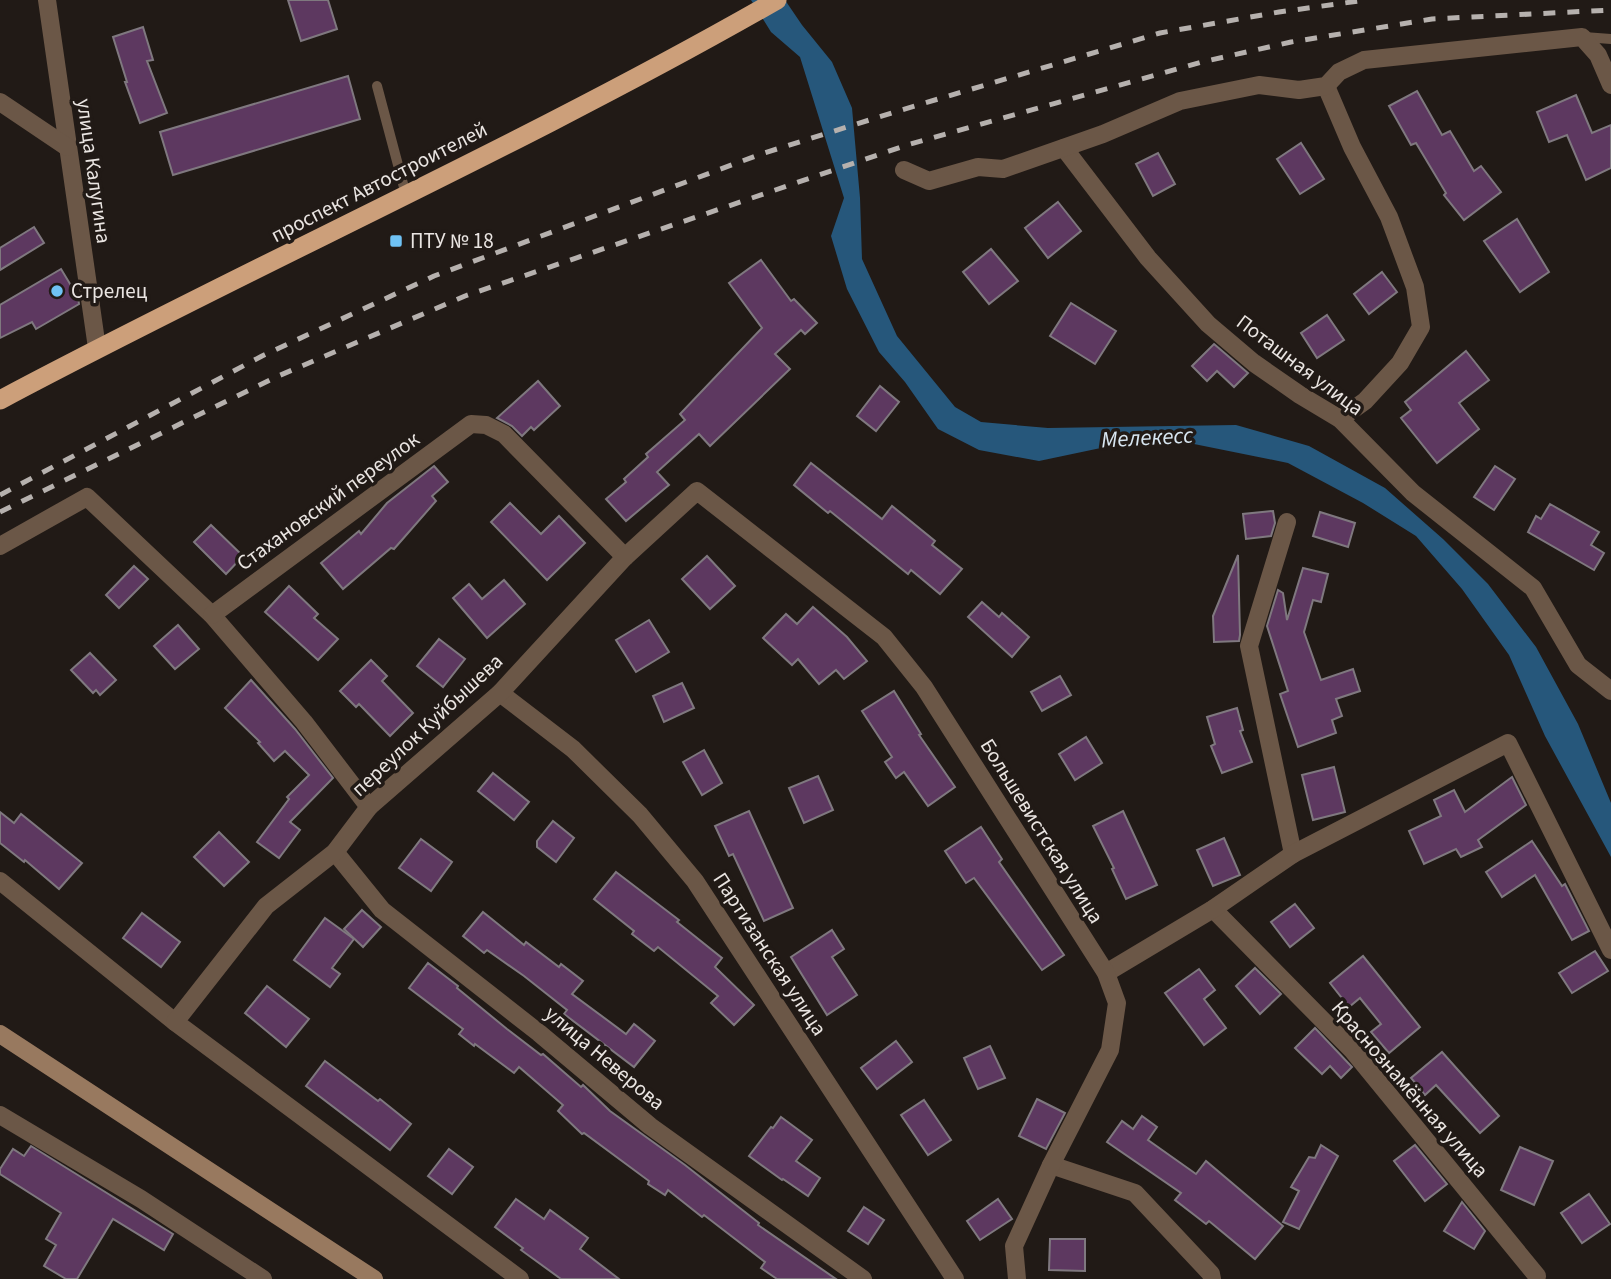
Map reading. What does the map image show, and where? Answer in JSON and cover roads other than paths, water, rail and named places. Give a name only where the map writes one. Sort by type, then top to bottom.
[{"type":"highway","name":"проспект Автостроителей","points":[[0,400],[97,348],[406,195],[697,46],[776,0]]},
{"type":"main road","points":[[0,1034],[374,1279]]},
{"type":"street","name":"улица Калугина","points":[[47,0],[97,348]]},
{"type":"street","points":[[904,170],[929,180],[978,167],[1003,169],[1103,134],[1180,100],[1259,85],[1299,90],[1326,86],[1339,72],[1364,60],[1582,37],[1598,55],[1611,85]]},
{"type":"street","points":[[1326,86],[1352,147],[1389,218],[1415,287],[1421,327],[1400,363],[1365,401],[1340,419]]},
{"type":"street","points":[[0,102],[67,147]]},
{"type":"street","name":"Поташная улица","points":[[1064,148],[1148,258],[1208,324],[1254,363],[1340,419],[1413,493],[1533,588],[1578,665],[1611,691]]},
{"type":"street","name":"Стахановский переулок","points":[[212,615],[471,424],[486,425],[504,434],[625,557]]},
{"type":"street","name":"переулок Куйбышева","points":[[175,1022],[266,906],[335,852],[369,807],[500,693],[625,557],[697,491]]},
{"type":"street","name":"Большевистская улица","points":[[697,491],[884,637],[924,687],[1106,972],[1117,1003],[1110,1050],[1051,1165],[1014,1246],[1017,1279]]},
{"type":"street","points":[[0,546],[87,497],[212,615],[304,722],[369,807]]},
{"type":"street","points":[[1287,522],[1250,646],[1293,854]]},
{"type":"street","name":"Партизанская улица","points":[[500,693],[573,749],[640,815],[695,881],[955,1279]]},
{"type":"street","points":[[1106,972],[1213,909],[1293,854],[1508,743],[1611,950]]},
{"type":"street","name":"улица Неверова","points":[[335,852],[382,910],[540,1033],[650,1126],[863,1279]]},
{"type":"street","points":[[0,881],[175,1022],[520,1279]]},
{"type":"street","name":"Краснознамённая улица","points":[[1213,909],[1353,1051],[1537,1276]]},
{"type":"street","points":[[0,1115],[141,1199],[263,1279]]},
{"type":"street","points":[[1051,1165],[1135,1193],[1211,1274],[1212,1279]]},
{"type":"lane","points":[[1582,37],[1611,38]]},
{"type":"lane","points":[[377,86],[406,195]]},
{"type":"water","name":"Мелекесс","points":[[751,0],[785,0],[832,62],[852,108],[862,259],[897,336],[955,407],[981,422],[1048,428],[1236,425],[1309,446],[1385,488],[1443,539],[1488,584],[1536,647],[1578,724],[1611,803],[1611,857],[1545,736],[1509,655],[1462,589],[1416,536],[1363,503],[1288,463],[1194,444],[1115,445],[1039,461],[979,450],[938,429],[905,382],[879,352],[847,289],[831,236],[844,198],[800,57],[771,32]]},
{"type":"railway","points":[[0,495],[262,356],[434,276],[761,154],[1160,33],[1366,0]]},
{"type":"railway","points":[[0,512],[276,377],[465,296],[907,145],[1202,62],[1291,42],[1432,19],[1611,10]]},
{"type":"place","name":"ПТУ № 18","points":[[396,241]]},
{"type":"place","name":"Стрелец","points":[[57,291]]}]
